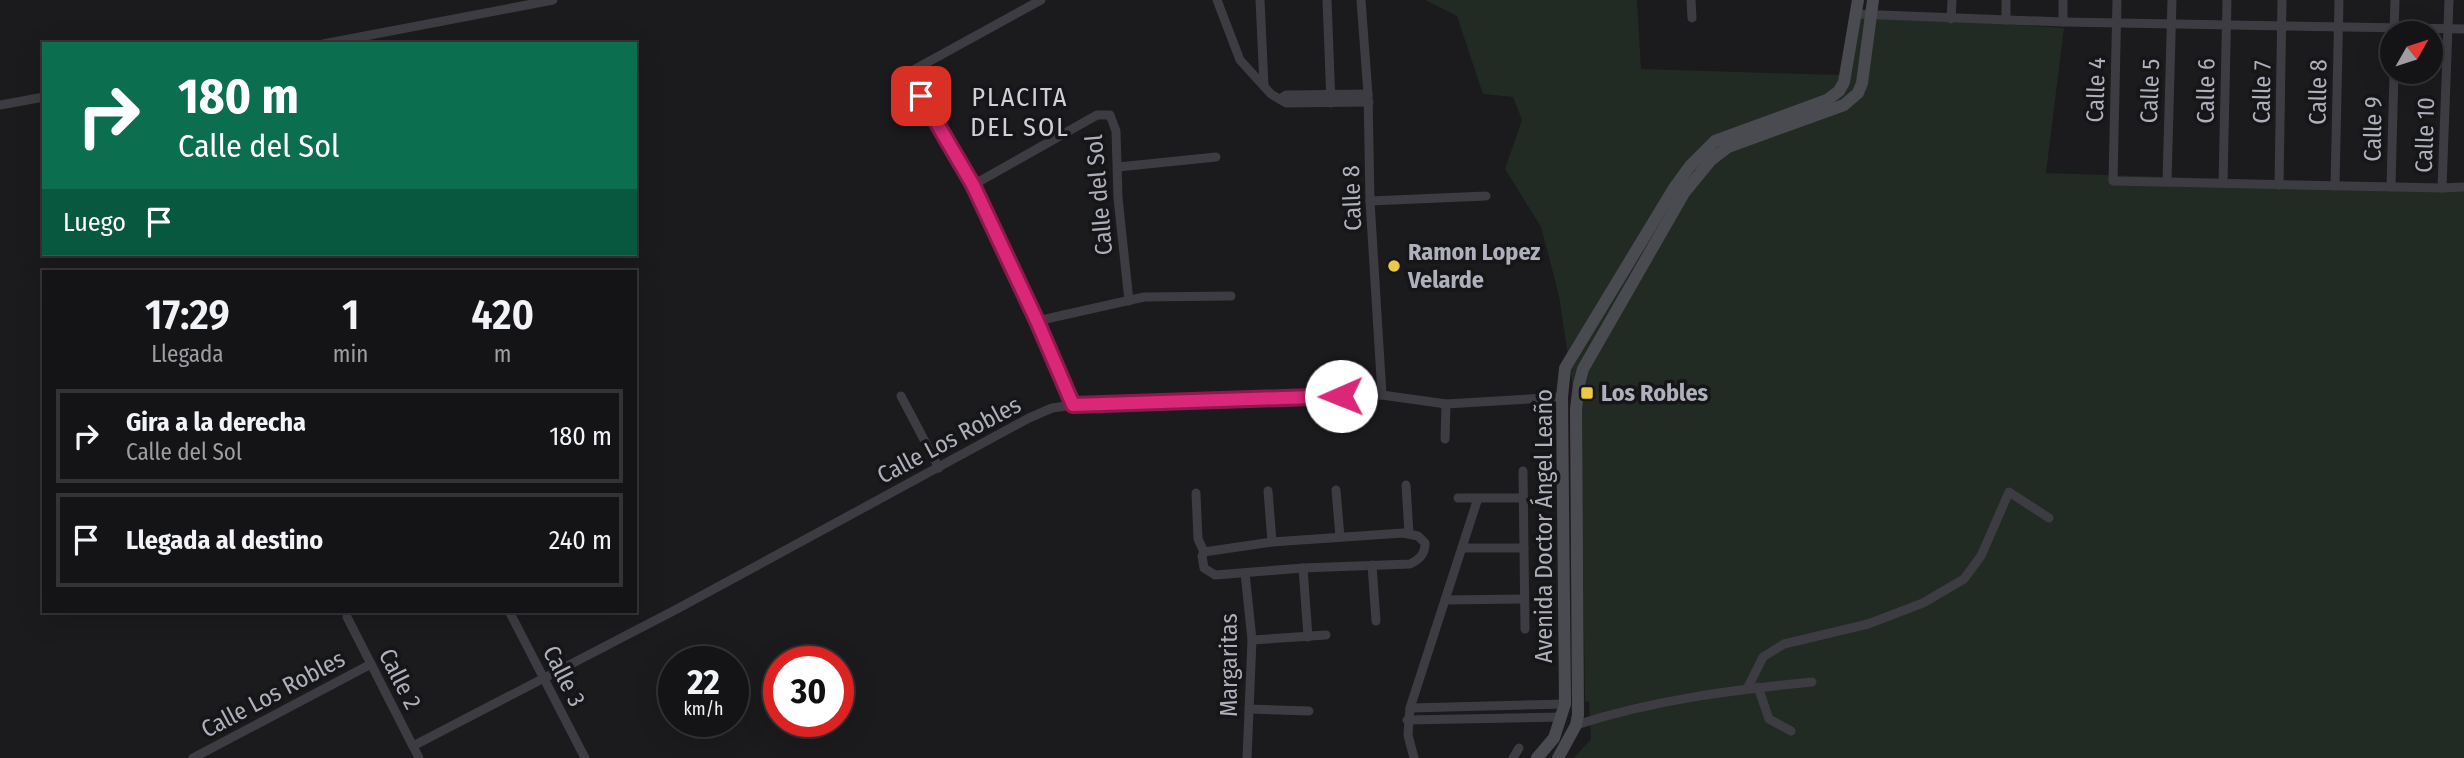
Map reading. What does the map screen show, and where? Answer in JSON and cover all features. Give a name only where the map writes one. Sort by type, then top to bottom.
[{"type":"street","points":[[333,42],[553,0]]},
{"type":"street","points":[[1041,0],[908,73],[973,185],[1073,405]]},
{"type":"street","points":[[1217,0],[1240,60],[1264,86],[1286,103],[1369,98]]},
{"type":"street","points":[[1260,0],[1264,86]]},
{"type":"street","points":[[1327,0],[1330,99]]},
{"type":"street","name":"Calle 8","points":[[1361,0],[1369,98],[1370,201],[1382,395]]},
{"type":"street","points":[[1691,0],[1692,18]]},
{"type":"street","name":"Avenida Doctor Ángel Leaño","points":[[1537,758],[1554,738],[1564,711],[1562,397],[1567,363],[1689,166],[1706,148],[1725,136],[1835,96],[1842,86],[1848,61],[1858,0]]},
{"type":"street","name":"Avenida Doctor Ángel Leaño","points":[[1558,758],[1576,725],[1578,705],[1576,410],[1583,369],[1684,193],[1704,167],[1728,147],[1844,104],[1858,93],[1866,62],[1873,0]]},
{"type":"street","points":[[1951,19],[1952,0]]},
{"type":"street","points":[[2006,0],[2006,20]]},
{"type":"street","points":[[2063,0],[2063,22]]},
{"type":"street","name":"Calle 4","points":[[2117,0],[2113,181],[2167,182]]},
{"type":"street","name":"Calle 5","points":[[2167,182],[2172,0]]},
{"type":"street","name":"Calle 6","points":[[2223,183],[2227,0]]},
{"type":"street","name":"Calle 7","points":[[2279,185],[2282,0]]},
{"type":"street","name":"Calle 8","points":[[2335,186],[2339,0]]},
{"type":"street","points":[[2394,21],[2395,0]]},
{"type":"street","name":"Calle 10","points":[[2442,188],[2449,0]]},
{"type":"street","points":[[1856,14],[1951,19],[2380,29]]},
{"type":"street","points":[[2443,28],[2464,29]]},
{"type":"street","points":[[1848,61],[1854,54],[1860,55],[1866,62]]},
{"type":"street","name":"Calle 9","points":[[2391,187],[2394,84]]},
{"type":"street","points":[[0,105],[42,97]]},
{"type":"street","name":"Calle del Sol","points":[[973,185],[1097,115],[1110,115],[1116,131],[1118,198],[1129,300]]},
{"type":"street","points":[[1118,167],[1216,157]]},
{"type":"street","points":[[2167,182],[2464,187]]},
{"type":"street","points":[[1370,201],[1486,196]]},
{"type":"street","points":[[1037,321],[1144,297],[1231,296]]},
{"type":"street","name":"Calle Los Robles","points":[[413,746],[1052,408],[1073,405],[1382,395],[1446,404],[1562,397]]},
{"type":"street","points":[[901,396],[939,468]]},
{"type":"street","points":[[1445,439],[1446,404]]},
{"type":"street","points":[[1523,471],[1525,629]]},
{"type":"street","points":[[1406,485],[1409,534]]},
{"type":"street","points":[[1268,491],[1272,542]]},
{"type":"street","points":[[1336,491],[1340,537]]},
{"type":"street","points":[[1747,689],[1763,657],[1784,644],[1868,624],[1923,603],[1965,579],[1981,556],[2009,492],[2049,519]]},
{"type":"street","points":[[1196,493],[1198,539],[1204,552],[1204,568],[1215,575],[1410,564],[1418,561],[1425,551],[1425,543],[1418,536],[1409,534],[1272,542],[1204,552]]},
{"type":"street","points":[[1458,498],[1524,498]]},
{"type":"street","points":[[1414,758],[1407,720],[1478,498]]},
{"type":"street","points":[[1462,548],[1524,548]]},
{"type":"street","points":[[1373,565],[1376,621]]},
{"type":"street","points":[[1303,568],[1308,637]]},
{"type":"street","name":"Margaritas","points":[[1245,573],[1252,640],[1247,758]]},
{"type":"street","points":[[1445,600],[1524,599]]},
{"type":"street","name":"Calle 3","points":[[510,613],[585,758]]},
{"type":"street","name":"Calle 2","points":[[346,617],[419,758]]},
{"type":"street","points":[[1252,640],[1326,635]]},
{"type":"street","name":"Calle Los Robles","points":[[193,758],[371,664]]},
{"type":"street","points":[[1576,725],[1650,704],[1758,687],[1812,682]]},
{"type":"street","points":[[1758,687],[1769,719],[1791,731]]},
{"type":"street","points":[[1410,708],[1525,705],[1564,711]]},
{"type":"street","points":[[1525,705],[1525,718]]},
{"type":"street","points":[[1249,709],[1309,711]]},
{"type":"street","points":[[1407,720],[1525,718],[1564,711]]},
{"type":"street","points":[[1513,758],[1519,748]]},
{"type":"shaded area","points":[[1425,0],[1637,0],[1641,69],[1840,75],[1854,14],[2064,28],[2046,173],[2464,187],[2464,758],[1574,758],[1591,739],[1589,701],[1585,702],[1583,563],[1575,402],[1559,296],[1541,227],[1505,169],[1522,120],[1513,97],[1483,94],[1457,16]]},
{"type":"place","name":"Ramon Lopez Velarde","points":[[1394,266]]},
{"type":"place","name":"Los Robles","points":[[1587,393]]},
{"type":"district","name":"PLACITA DEL SOL","points":[[1020,112]]},
{"type":"route","points":[[921,96],[973,185],[1073,405],[1341,396]]}]
